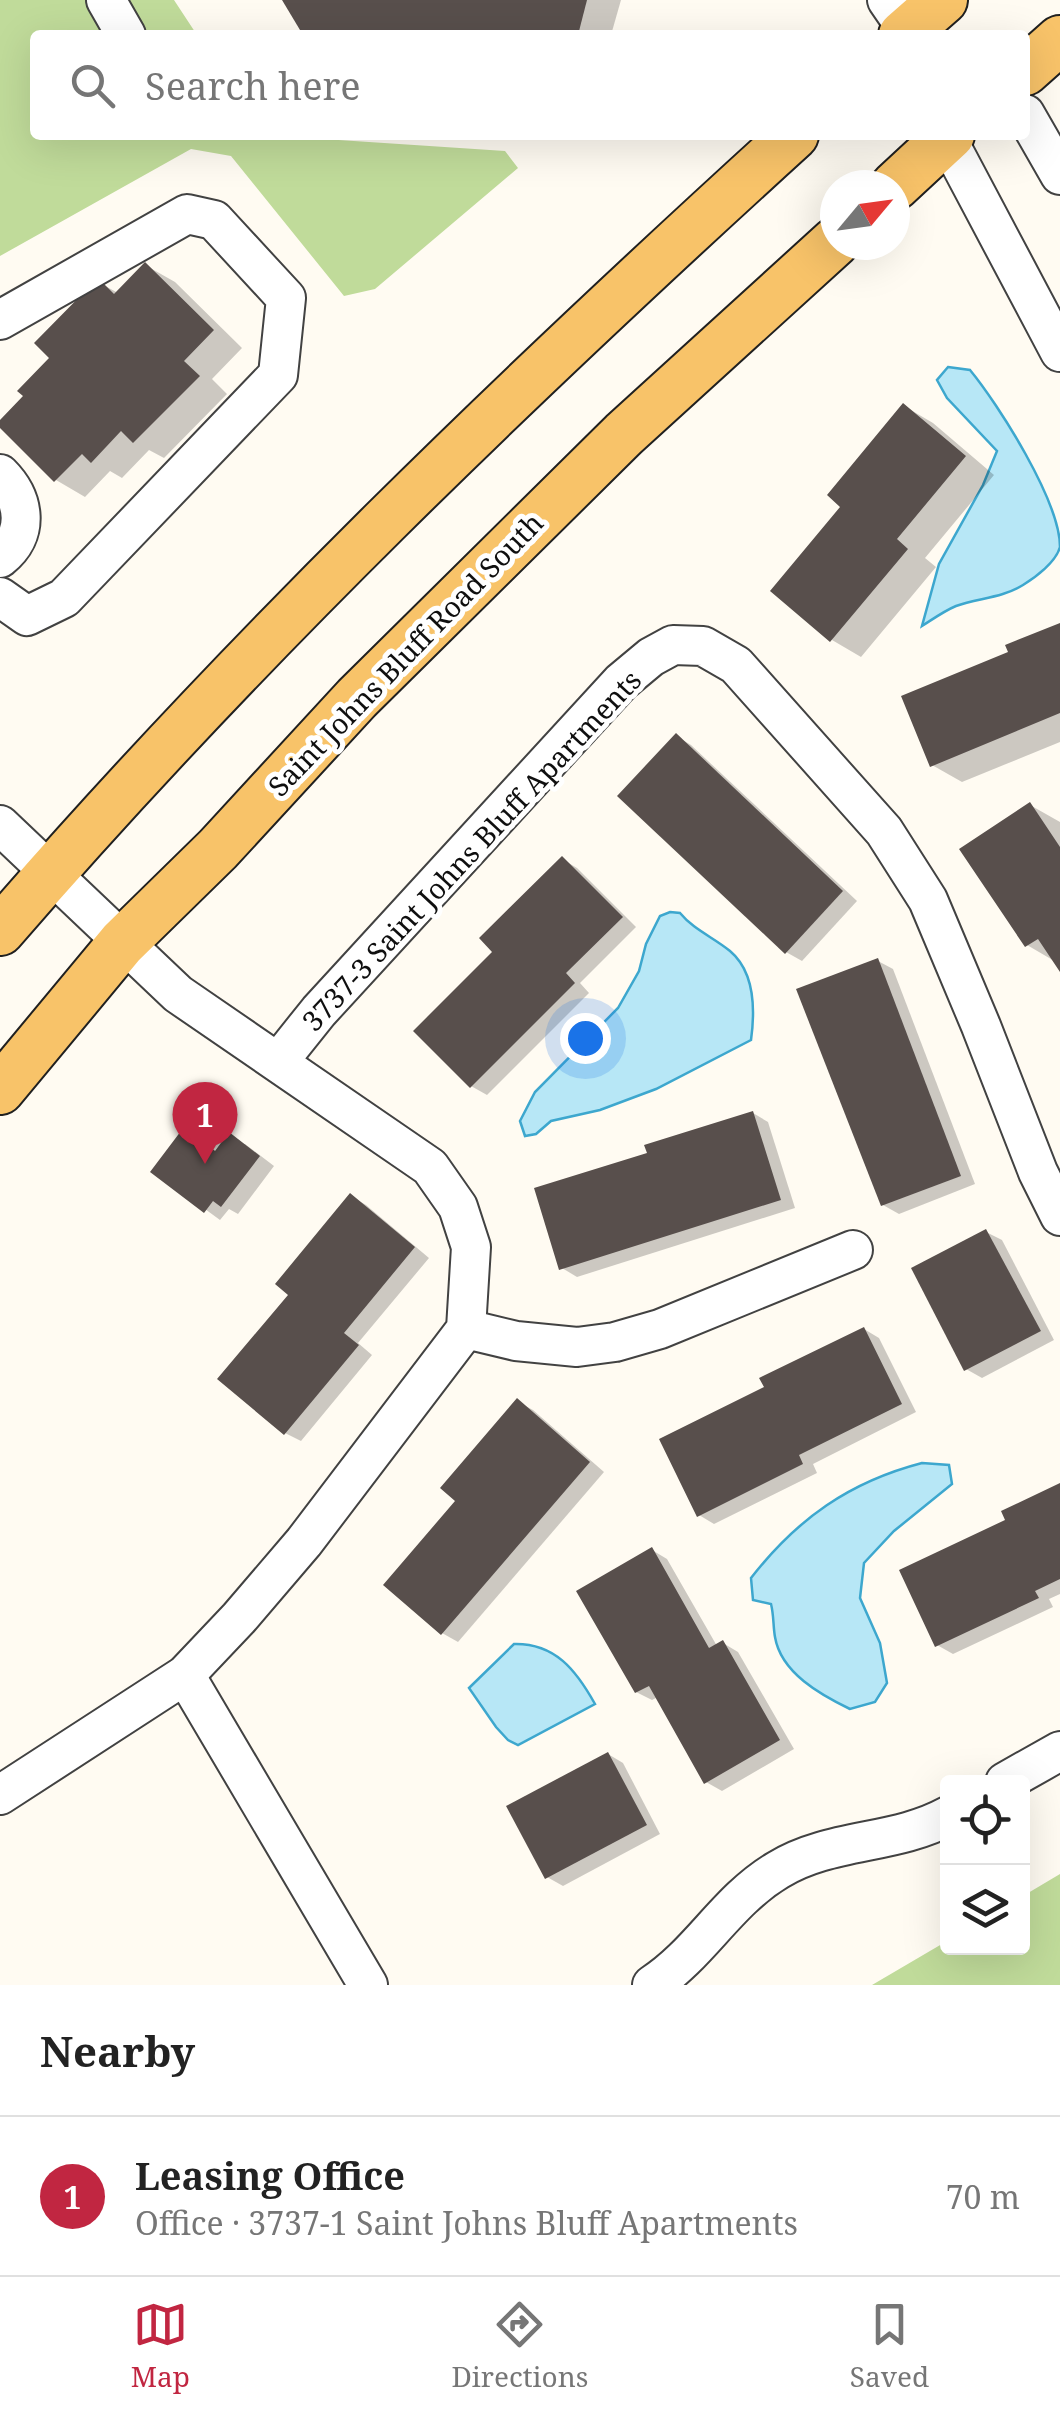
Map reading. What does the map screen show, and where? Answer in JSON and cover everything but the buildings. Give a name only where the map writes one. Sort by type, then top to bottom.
[{"type":"main road","points":[[1030,67],[1060,40]]},
{"type":"main road","points":[[0,931],[170,743],[418,491],[600,312],[789,140]]},
{"type":"main road","points":[[910,172],[944,140]]},
{"type":"main road","name":"Saint Johns Bluff Road South","points":[[0,1090],[122,943],[218,848],[357,698],[624,434],[820,256]]},
{"type":"street","points":[[106,0],[123,30]]},
{"type":"street","points":[[1030,123],[1060,175]]},
{"type":"street","points":[[950,140],[1060,352]]},
{"type":"street","points":[[0,320],[187,214],[214,220],[286,298],[278,375],[64,598],[27,616],[0,597]]},
{"type":"street","points":[[0,474],[12,486],[22,520],[17,537],[0,558]]},
{"type":"street","name":"3737-3 Saint Johns Bluff Apartments","points":[[279,1061],[319,1011],[621,682],[651,657],[674,645],[704,646],[736,665],[884,831],[928,900],[1038,1172],[1060,1216]]},
{"type":"street","points":[[0,825],[178,994],[430,1167],[458,1206],[471,1247],[466,1329],[304,1542],[185,1675],[0,1794]]},
{"type":"street","points":[[466,1329],[577,1347],[615,1342],[660,1328],[852,1250]]},
{"type":"street","points":[[185,1675],[368,1985]]},
{"type":"street","points":[[1017,1775],[1060,1751]]},
{"type":"street","points":[[652,1985],[678,1967],[736,1900],[780,1868],[834,1846],[908,1832],[940,1819]]},
{"type":"green space","points":[[0,0],[174,0],[194,30],[30,30],[30,140],[339,140],[505,151],[518,168],[375,289],[344,296],[231,156],[191,149],[0,256]]},
{"type":"green space","points":[[1060,1874],[1060,1985],[872,1985],[940,1945],[940,1955],[1030,1955],[1030,1892]]},
{"type":"water","points":[[948,367],[970,370],[1011,429],[1050,505],[1060,547],[1050,564],[1023,585],[956,606],[922,626],[939,564],[983,485],[997,451],[947,398],[937,380]]},
{"type":"water","points":[[680,913],[738,960],[751,992],[751,1040],[656,1089],[600,1110],[551,1121],[536,1134],[525,1136],[520,1121],[535,1092],[618,1008],[639,971],[646,944],[660,916]]},
{"type":"water","points":[[922,1463],[949,1465],[952,1484],[894,1531],[864,1563],[860,1598],[880,1643],[887,1683],[875,1702],[850,1709],[815,1690],[785,1661],[775,1637],[771,1604],[753,1600],[751,1578],[787,1538],[826,1505],[871,1481]]},
{"type":"water","points":[[514,1644],[541,1648],[563,1661],[595,1704],[518,1745],[496,1727],[469,1688]]},
{"type":"place","name":"Leasing Office","points":[[205,1164]]}]
